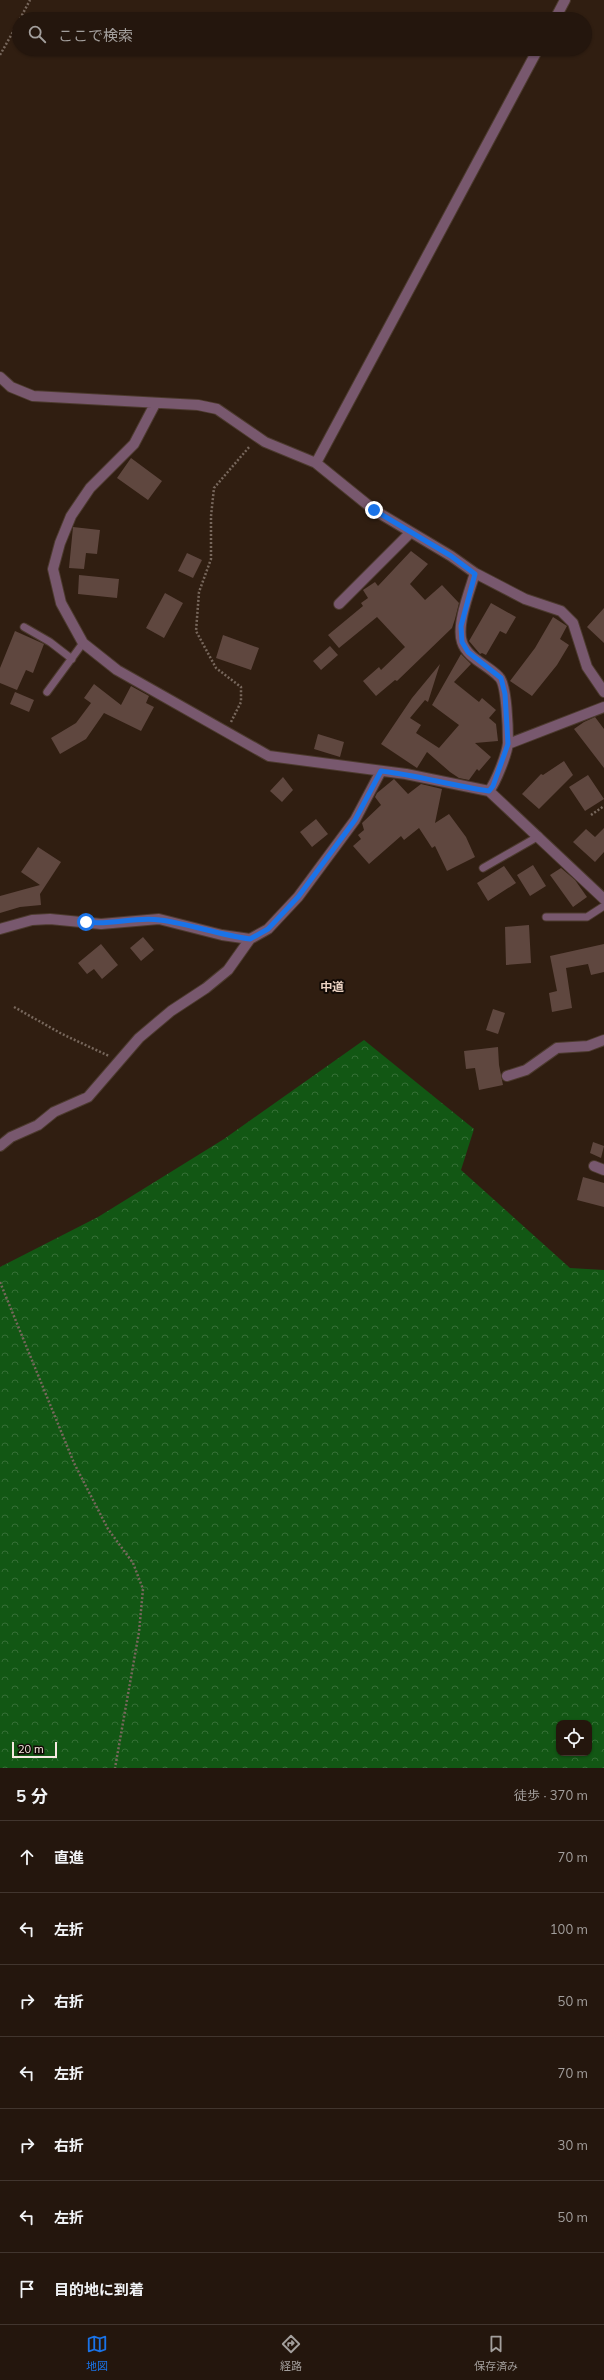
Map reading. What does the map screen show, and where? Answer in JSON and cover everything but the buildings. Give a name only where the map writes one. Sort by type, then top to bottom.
[{"type":"street","points":[[559,12],[565,0]]},
{"type":"street","points":[[316,463],[534,56]]},
{"type":"street","points":[[0,377],[11,387],[33,396],[156,404],[198,405],[217,409],[265,442],[316,463],[374,510],[475,574],[525,599],[561,612],[573,623],[588,667],[604,692]]},
{"type":"street","points":[[156,404],[134,444],[90,488],[71,516],[60,543],[53,568],[60,603],[83,643],[117,670],[269,756],[406,774],[489,791],[539,836],[604,899]]},
{"type":"street","points":[[339,604],[410,532]]},
{"type":"street","points":[[475,574],[461,626],[462,642],[468,652],[501,678],[505,694],[508,744],[496,777],[489,791]]},
{"type":"street","points":[[508,744],[604,707]]},
{"type":"street","points":[[0,1146],[11,1137],[38,1125],[54,1112],[88,1096],[139,1038],[171,1011],[206,988],[228,970],[250,939],[268,929],[298,897],[355,820],[381,771]]},
{"type":"street","points":[[0,929],[32,920],[50,919],[101,924],[159,919],[222,935],[250,939]]},
{"type":"street","points":[[507,1076],[526,1070],[557,1048],[588,1046],[604,1040]]},
{"type":"street","points":[[594,1166],[604,1170]]},
{"type":"lane","points":[[24,627],[50,642],[72,659]]},
{"type":"lane","points":[[47,692],[83,643]]},
{"type":"lane","points":[[483,868],[539,836]]},
{"type":"lane","points":[[546,917],[587,918],[604,906]]},
{"type":"path","points":[[23,12],[30,0]]},
{"type":"path","points":[[0,55],[12,33]]},
{"type":"path","points":[[227,731],[240,702],[241,687],[216,668],[196,631],[199,592],[211,559],[211,516],[214,488],[246,454],[256,436]]},
{"type":"path","points":[[591,815],[604,806]]},
{"type":"path","points":[[14,1007],[62,1034],[118,1061]]},
{"type":"path","points":[[0,1282],[74,1463],[108,1529],[133,1563],[143,1588],[139,1632],[114,1768]]},
{"type":"green space","points":[[364,1040],[474,1129],[461,1170],[570,1268],[604,1270],[604,1768],[0,1768],[0,1267],[98,1217],[224,1139]]},
{"type":"district","name":"中道","points":[[332,987]]},
{"type":"route","points":[[86,922],[101,924],[143,919],[159,919],[222,935],[250,939],[268,929],[298,897],[355,820],[381,771],[406,774],[471,789],[489,791],[493,786],[508,744],[505,694],[501,678],[468,652],[462,642],[461,626],[466,602],[475,574],[451,556],[374,510]]}]
